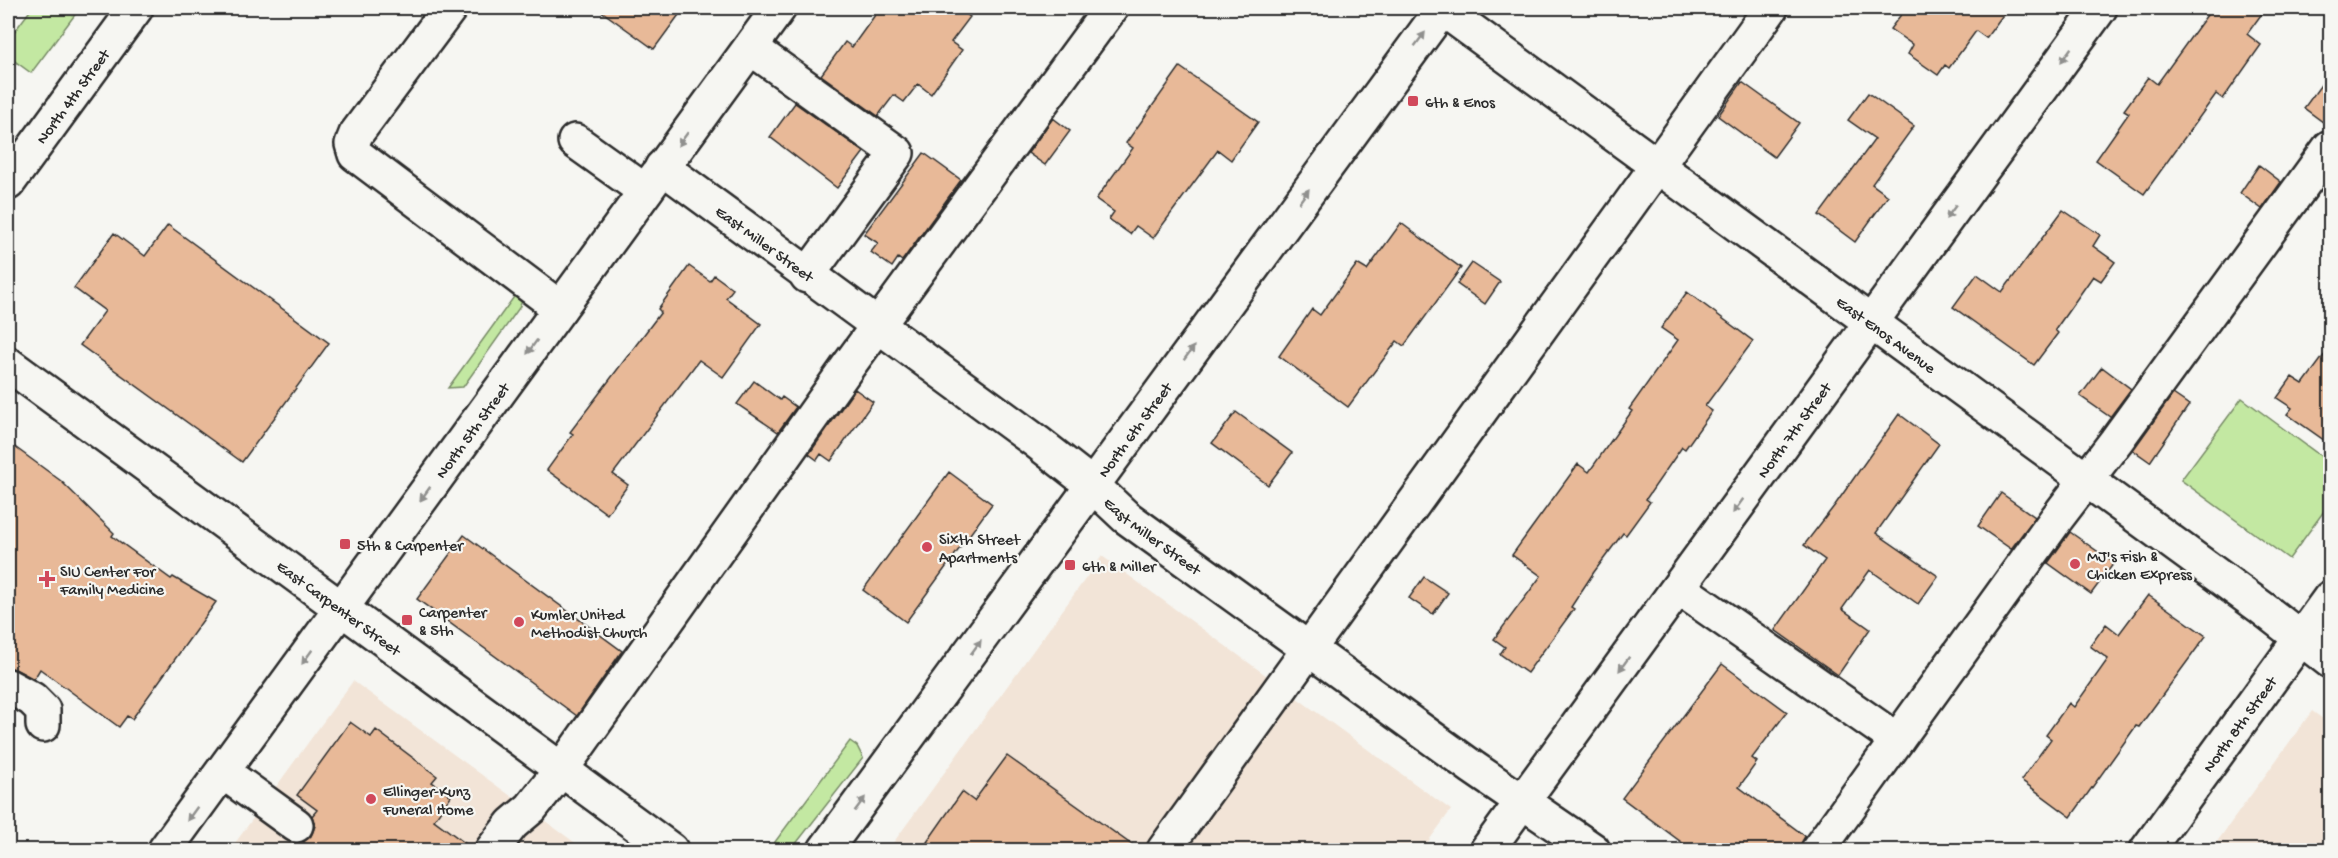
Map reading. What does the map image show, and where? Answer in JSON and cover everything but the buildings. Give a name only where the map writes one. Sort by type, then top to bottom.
[{"type":"street","name":"North 4th Street","points":[[8,183],[136,8]]},
{"type":"street","points":[[450,8],[356,134],[352,144],[356,154],[560,308]]},
{"type":"street","name":"North 5th Street","points":[[165,850],[779,8]]},
{"type":"street","points":[[492,850],[512,824],[531,808],[561,770],[877,326],[1111,8]]},
{"type":"street","name":"East Enos Avenue","points":[[1442,8],[2331,661]]},
{"type":"street","name":"North 6th Street","points":[[825,850],[1442,8]]},
{"type":"street","points":[[1164,850],[1771,8]]},
{"type":"street","name":"North 7th Street","points":[[1487,850],[2100,8]]},
{"type":"street","points":[[750,48],[897,153],[807,276]]},
{"type":"street","name":"East Miller Street","points":[[575,141],[653,179],[807,276],[1037,442],[1092,485],[1126,517],[1309,650],[1593,850]]},
{"type":"street","points":[[1818,850],[2086,479],[2331,147]]},
{"type":"street","name":"East Carpenter Street","points":[[8,364],[670,850]]},
{"type":"street","points":[[1679,588],[1897,740]]},
{"type":"street","name":"North 8th Street","points":[[2147,850],[2331,598]]},
{"type":"street","points":[[8,686],[32,699],[43,710],[44,725]]},
{"type":"street","points":[[223,772],[296,825]]},
{"type":"shaded area","points":[[1102,556],[1451,810],[1422,850],[888,850]]},
{"type":"shaded area","points":[[353,681],[585,850],[230,850]]},
{"type":"shaded area","points":[[2312,711],[2330,724],[2330,850],[2211,850]]},
{"type":"green space","points":[[32,8],[80,8],[31,73],[8,56],[8,40]]},
{"type":"green space","points":[[516,294],[523,299],[519,308],[463,387],[448,388]]},
{"type":"green space","points":[[2242,398],[2330,463],[2330,503],[2289,559],[2181,480]]},
{"type":"green space","points":[[850,741],[857,746],[863,758],[791,850],[769,850]]},
{"type":"place","name":"6th & Enos","points":[[1413,101]]},
{"type":"place","name":"5th & Carpenter","points":[[345,544]]},
{"type":"place","name":"Sixth Street Apartments","points":[[927,547]]},
{"type":"place","name":"MJ's Fish & Chicken Express","points":[[2075,564]]},
{"type":"place","name":"6th & Miller","points":[[1070,565]]},
{"type":"place","name":"SIU Center For Family Medicine","points":[[47,579]]},
{"type":"place","name":"Carpenter & 5th","points":[[407,620]]},
{"type":"place","name":"Kumler United Methodist Church","points":[[519,622]]},
{"type":"place","name":"Ellinger-Kunz Funeral Home","points":[[371,799]]}]
